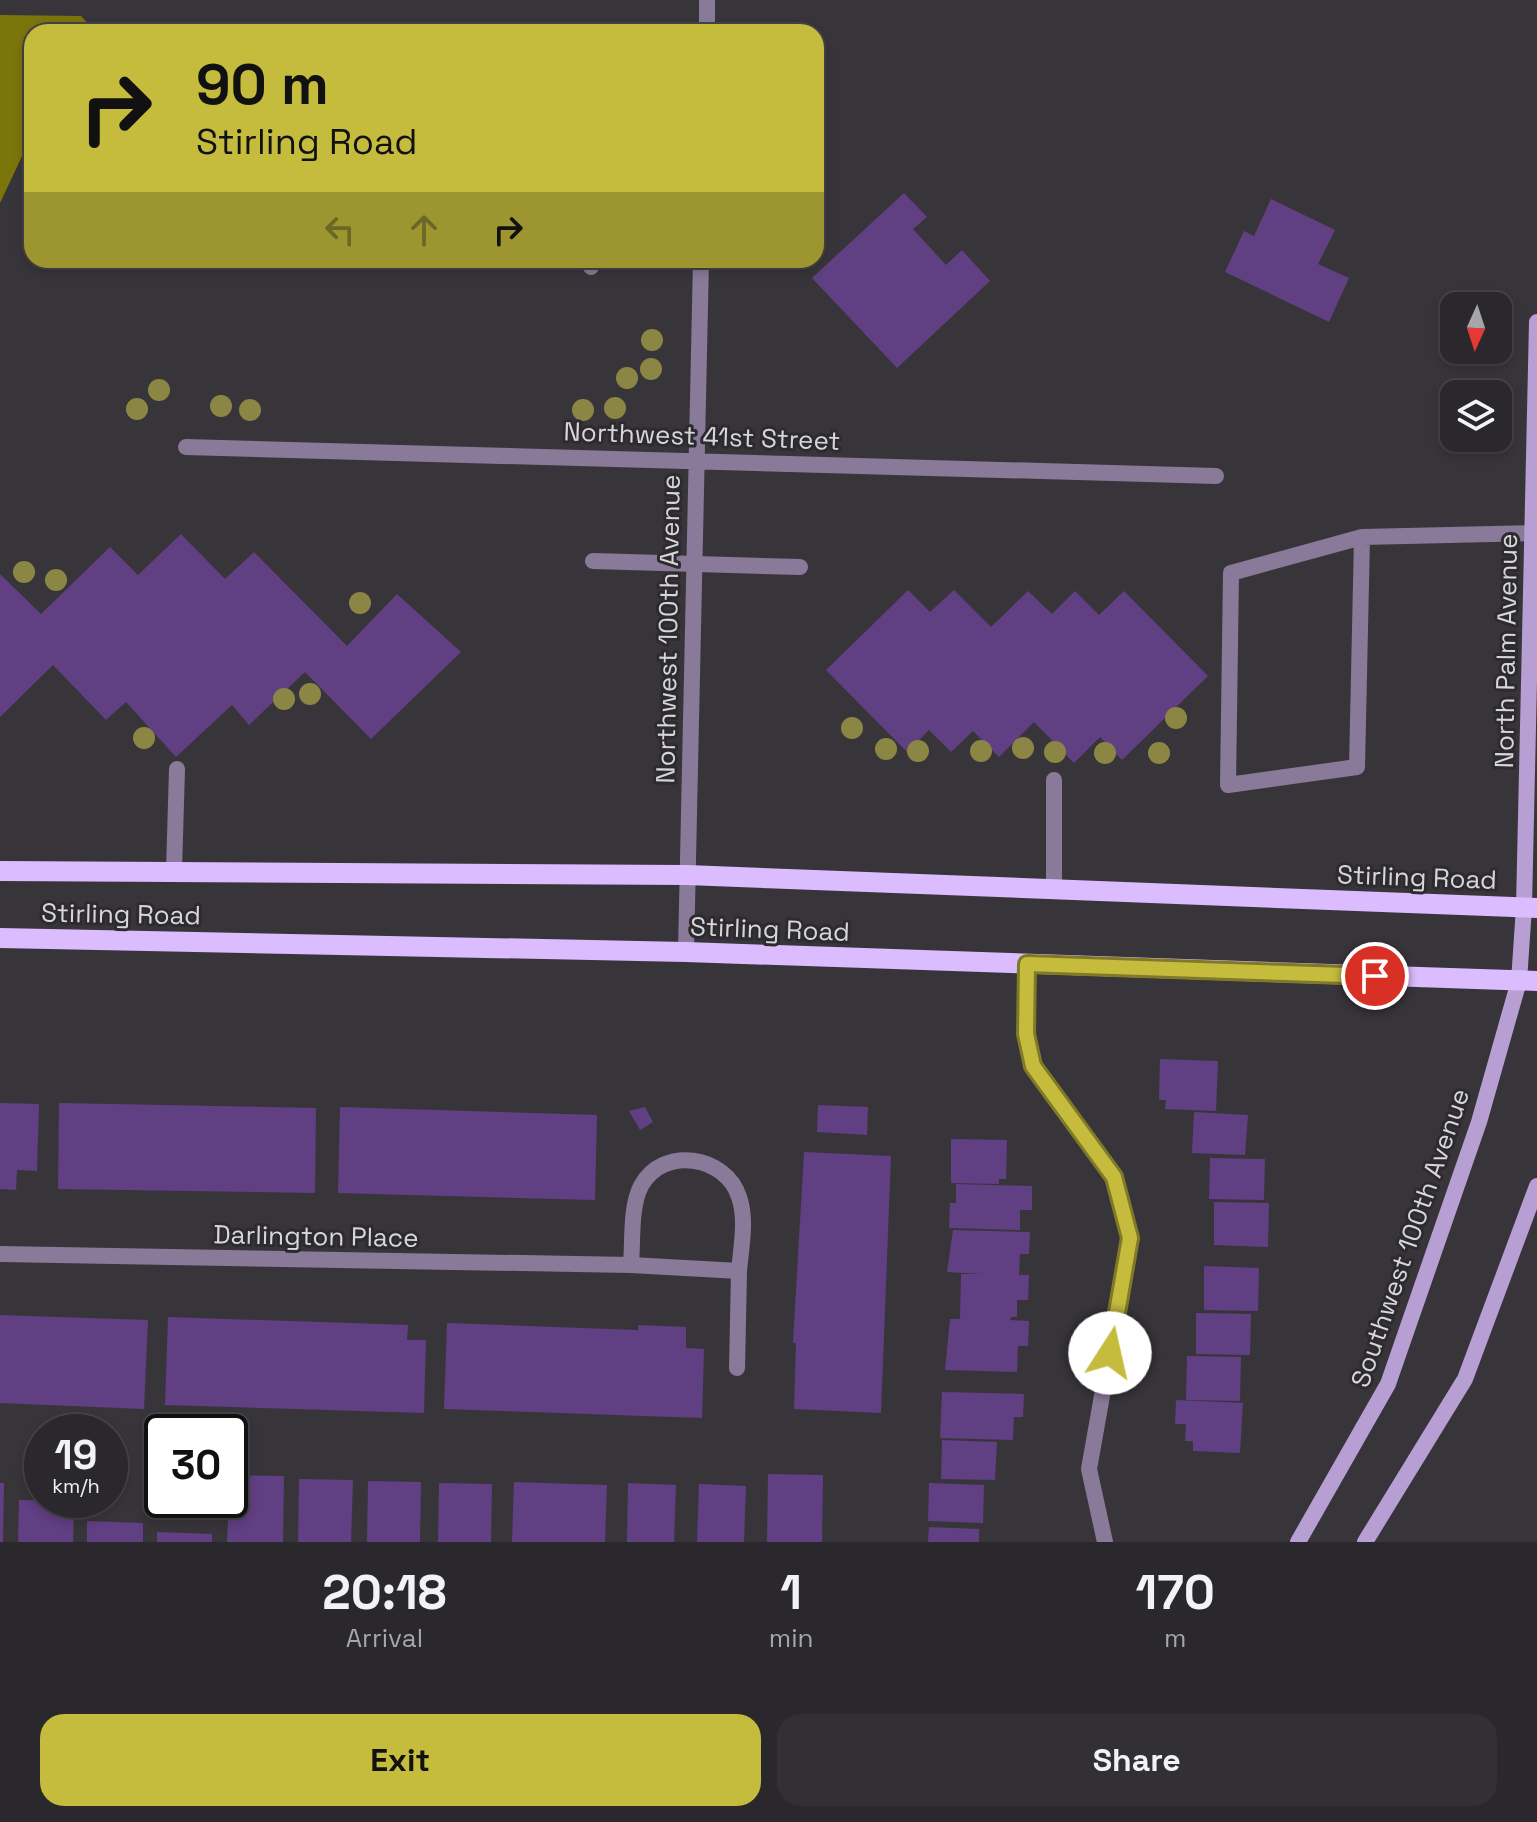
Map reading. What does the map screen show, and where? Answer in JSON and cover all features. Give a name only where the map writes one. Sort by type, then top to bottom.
[{"type":"main road","name":"North Palm Avenue","points":[[1528,981],[1537,322]]},
{"type":"main road","name":"Stirling Road","points":[[0,871],[687,875],[1531,907]]},
{"type":"main road","name":"Stirling Road","points":[[0,938],[686,952],[1528,981]]},
{"type":"main road","name":"Southwest 100th Avenue","points":[[1298,1542],[1388,1384],[1528,981]]},
{"type":"main road","points":[[1365,1542],[1465,1379],[1537,1186]]},
{"type":"street","points":[[707,0],[707,24]]},
{"type":"street","name":"Northwest 100th Avenue","points":[[686,952],[701,268]]},
{"type":"street","name":"Northwest 41st Street","points":[[186,447],[1216,476]]},
{"type":"street","points":[[1362,537],[1357,767],[1228,785],[1231,573],[1362,537],[1532,533]]},
{"type":"street","points":[[593,561],[800,567]]},
{"type":"street","points":[[174,871],[177,769]]},
{"type":"street","points":[[1054,780],[1054,889]]},
{"type":"street","points":[[1027,964],[1026,1034],[1033,1066],[1114,1177],[1130,1238],[1089,1469],[1105,1542]]},
{"type":"street","points":[[631,1265],[641,1187],[663,1166],[690,1160],[711,1165],[722,1172],[739,1195],[742,1217],[737,1368]]},
{"type":"street","name":"Darlington Place","points":[[0,1254],[631,1265],[739,1271]]},
{"type":"shaded area","points":[[0,15],[81,16],[88,24],[24,24],[24,152],[0,203]]},
{"type":"building","points":[[904,193],[927,217],[913,229],[946,265],[962,250],[990,281],[897,368],[812,278]]},
{"type":"building","points":[[1271,199],[1335,230],[1318,264],[1349,278],[1329,322],[1225,272],[1244,231],[1254,236]]},
{"type":"building","points":[[181,534],[225,579],[254,552],[347,646],[397,594],[461,652],[371,739],[305,672],[249,725],[232,705],[176,757],[126,702],[106,720],[53,665],[0,717],[0,574],[41,614],[110,547],[138,575]]},
{"type":"building","points":[[908,590],[930,612],[954,590],[991,627],[1028,591],[1052,614],[1075,591],[1099,615],[1124,591],[1208,676],[1122,760],[1100,737],[1074,763],[1034,722],[999,757],[973,731],[951,752],[929,730],[907,752],[826,670]]},
{"type":"building","points":[[1160,1059],[1218,1061],[1216,1111],[1165,1109],[1166,1100],[1159,1100]]},
{"type":"building","points":[[0,1103],[39,1104],[37,1171],[17,1170],[16,1190],[0,1189]]},
{"type":"building","points":[[59,1103],[316,1108],[315,1193],[58,1189]]},
{"type":"building","points":[[818,1105],[868,1107],[867,1135],[817,1132]]},
{"type":"building","points":[[340,1107],[597,1115],[595,1200],[338,1193]]},
{"type":"building","points":[[645,1107],[653,1122],[640,1130],[629,1111]]},
{"type":"building","points":[[1194,1112],[1248,1115],[1245,1155],[1192,1153]]},
{"type":"building","points":[[951,1139],[1007,1140],[1006,1179],[999,1179],[999,1184],[951,1183]]},
{"type":"building","points":[[804,1152],[891,1156],[881,1413],[794,1409],[796,1343],[793,1343]]},
{"type":"building","points":[[1210,1158],[1265,1159],[1264,1200],[1209,1199]]},
{"type":"building","points":[[956,1184],[1032,1186],[1032,1210],[1020,1210],[1020,1230],[949,1228],[950,1203],[956,1203]]},
{"type":"building","points":[[1214,1202],[1269,1203],[1268,1247],[1214,1245]]},
{"type":"building","points":[[953,1230],[1030,1232],[1029,1254],[1020,1254],[1019,1275],[1029,1275],[1028,1300],[1017,1300],[1017,1317],[1010,1320],[1029,1321],[1028,1346],[1018,1346],[1017,1372],[945,1370],[950,1319],[960,1319],[961,1274],[983,1274],[947,1272]]},
{"type":"building","points":[[1204,1266],[1259,1268],[1258,1311],[1204,1310]]},
{"type":"building","points":[[1196,1313],[1251,1314],[1250,1355],[1196,1354]]},
{"type":"building","points":[[0,1315],[148,1320],[144,1409],[0,1403]]},
{"type":"building","points":[[168,1317],[408,1325],[407,1340],[426,1340],[424,1413],[165,1405]]},
{"type":"building","points":[[447,1323],[638,1330],[638,1325],[686,1327],[686,1348],[704,1349],[702,1418],[444,1409]]},
{"type":"building","points":[[1187,1356],[1241,1357],[1240,1401],[1186,1400]]},
{"type":"building","points":[[942,1392],[1024,1394],[1023,1417],[1014,1417],[1013,1440],[940,1438]]},
{"type":"building","points":[[1176,1400],[1243,1403],[1240,1453],[1193,1451],[1193,1441],[1185,1441],[1186,1424],[1175,1424]]},
{"type":"building","points":[[942,1440],[997,1442],[995,1480],[941,1479]]},
{"type":"building","points":[[768,1474],[823,1475],[822,1542],[767,1542]]},
{"type":"building","points":[[248,1475],[284,1476],[283,1542],[227,1542],[228,1518],[248,1518]]},
{"type":"building","points":[[299,1479],[353,1480],[351,1542],[298,1542]]},
{"type":"building","points":[[368,1481],[421,1482],[420,1542],[367,1542]]},
{"type":"building","points":[[514,1482],[607,1485],[605,1542],[512,1542]]},
{"type":"building","points":[[0,1483],[4,1483],[3,1542],[0,1542]]},
{"type":"building","points":[[439,1483],[492,1484],[491,1542],[438,1542]]},
{"type":"building","points":[[628,1483],[676,1485],[674,1542],[627,1542]]},
{"type":"building","points":[[929,1483],[984,1485],[983,1523],[928,1521]]},
{"type":"building","points":[[699,1484],[746,1486],[744,1542],[697,1542]]},
{"type":"building","points":[[19,1500],[24,1500],[24,1518],[74,1518],[73,1542],[18,1542]]},
{"type":"building","points":[[87,1521],[143,1523],[143,1542],[87,1542]]},
{"type":"building","points":[[929,1527],[979,1529],[979,1542],[928,1542]]},
{"type":"building","points":[[157,1532],[212,1534],[212,1542],[157,1542]]},
{"type":"route","points":[[1110,1353],[1130,1238],[1114,1177],[1066,1106],[1033,1066],[1026,1034],[1027,964],[1375,976]]}]
